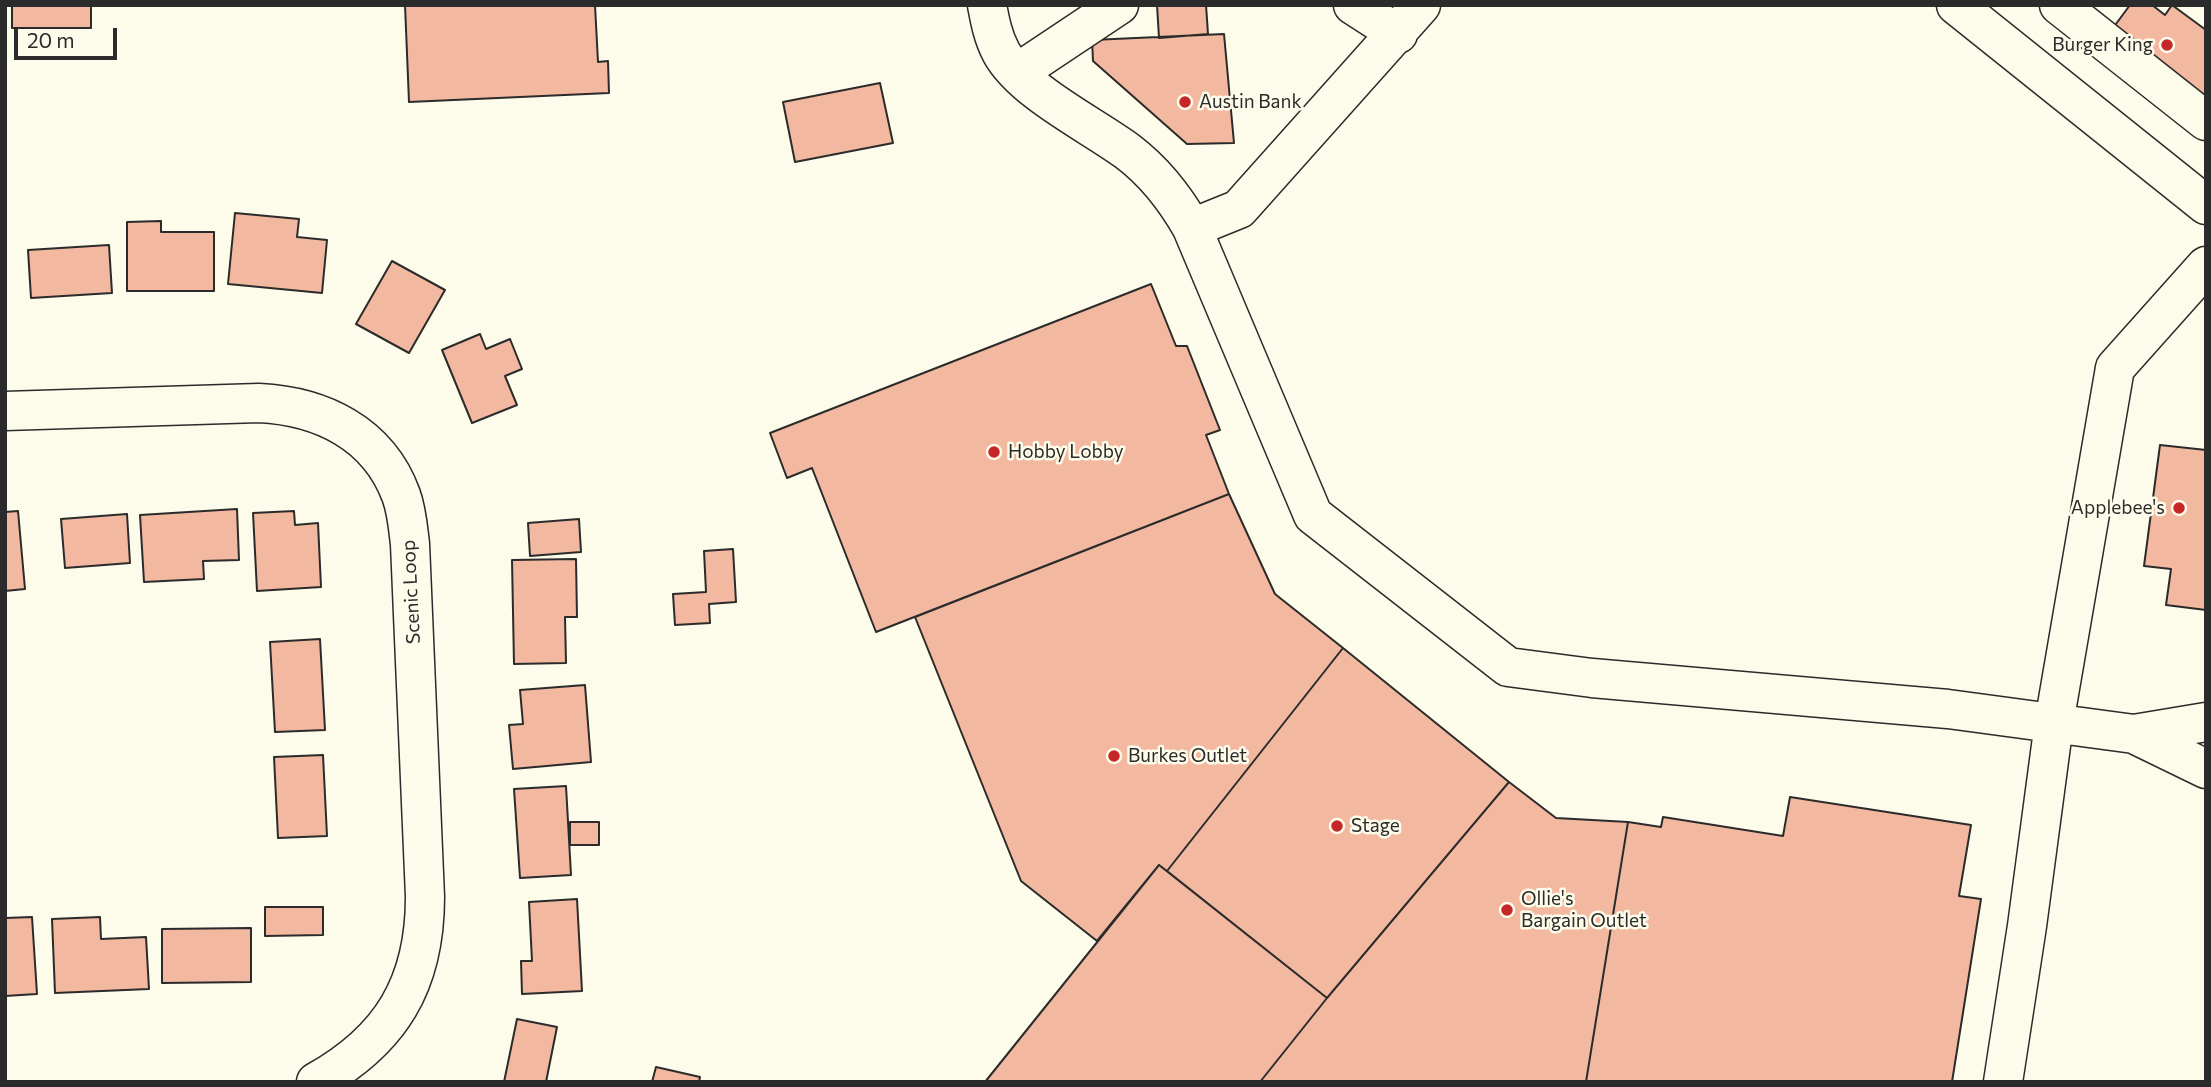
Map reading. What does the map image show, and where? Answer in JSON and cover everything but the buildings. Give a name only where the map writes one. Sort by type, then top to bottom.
[{"type":"street","points":[[987,5],[991,27],[1001,52],[1017,73],[1128,151],[1149,169],[1178,204],[1192,228],[1313,515],[1508,667],[1592,678],[1948,709],[2134,734],[2206,722]]},
{"type":"street","points":[[1017,73],[1119,5]]},
{"type":"street","points":[[1192,228],[1239,209],[1410,19],[1353,5]]},
{"type":"street","points":[[1956,5],[2206,205]]},
{"type":"street","points":[[2059,5],[2206,121]]},
{"type":"street","points":[[2003,1082],[2054,723],[2115,368],[2206,266]]},
{"type":"street","name":"Scenic Loop","points":[[5,411],[259,402],[285,404],[311,410],[351,429],[381,459],[401,496],[407,520],[410,557],[425,897],[423,944],[408,991],[395,1013],[364,1048],[338,1069],[316,1082]]},
{"type":"street","points":[[2134,734],[2206,769]]},
{"type":"place","name":"Burger King","points":[[2167,45]]},
{"type":"place","name":"Austin Bank","points":[[1185,102]]},
{"type":"place","name":"Hobby Lobby","points":[[994,452]]},
{"type":"place","name":"Applebee's","points":[[2179,508]]},
{"type":"place","name":"Burkes Outlet","points":[[1114,756]]},
{"type":"place","name":"Stage","points":[[1337,826]]},
{"type":"place","name":"Ollie's Bargain Outlet","points":[[1507,910]]}]
